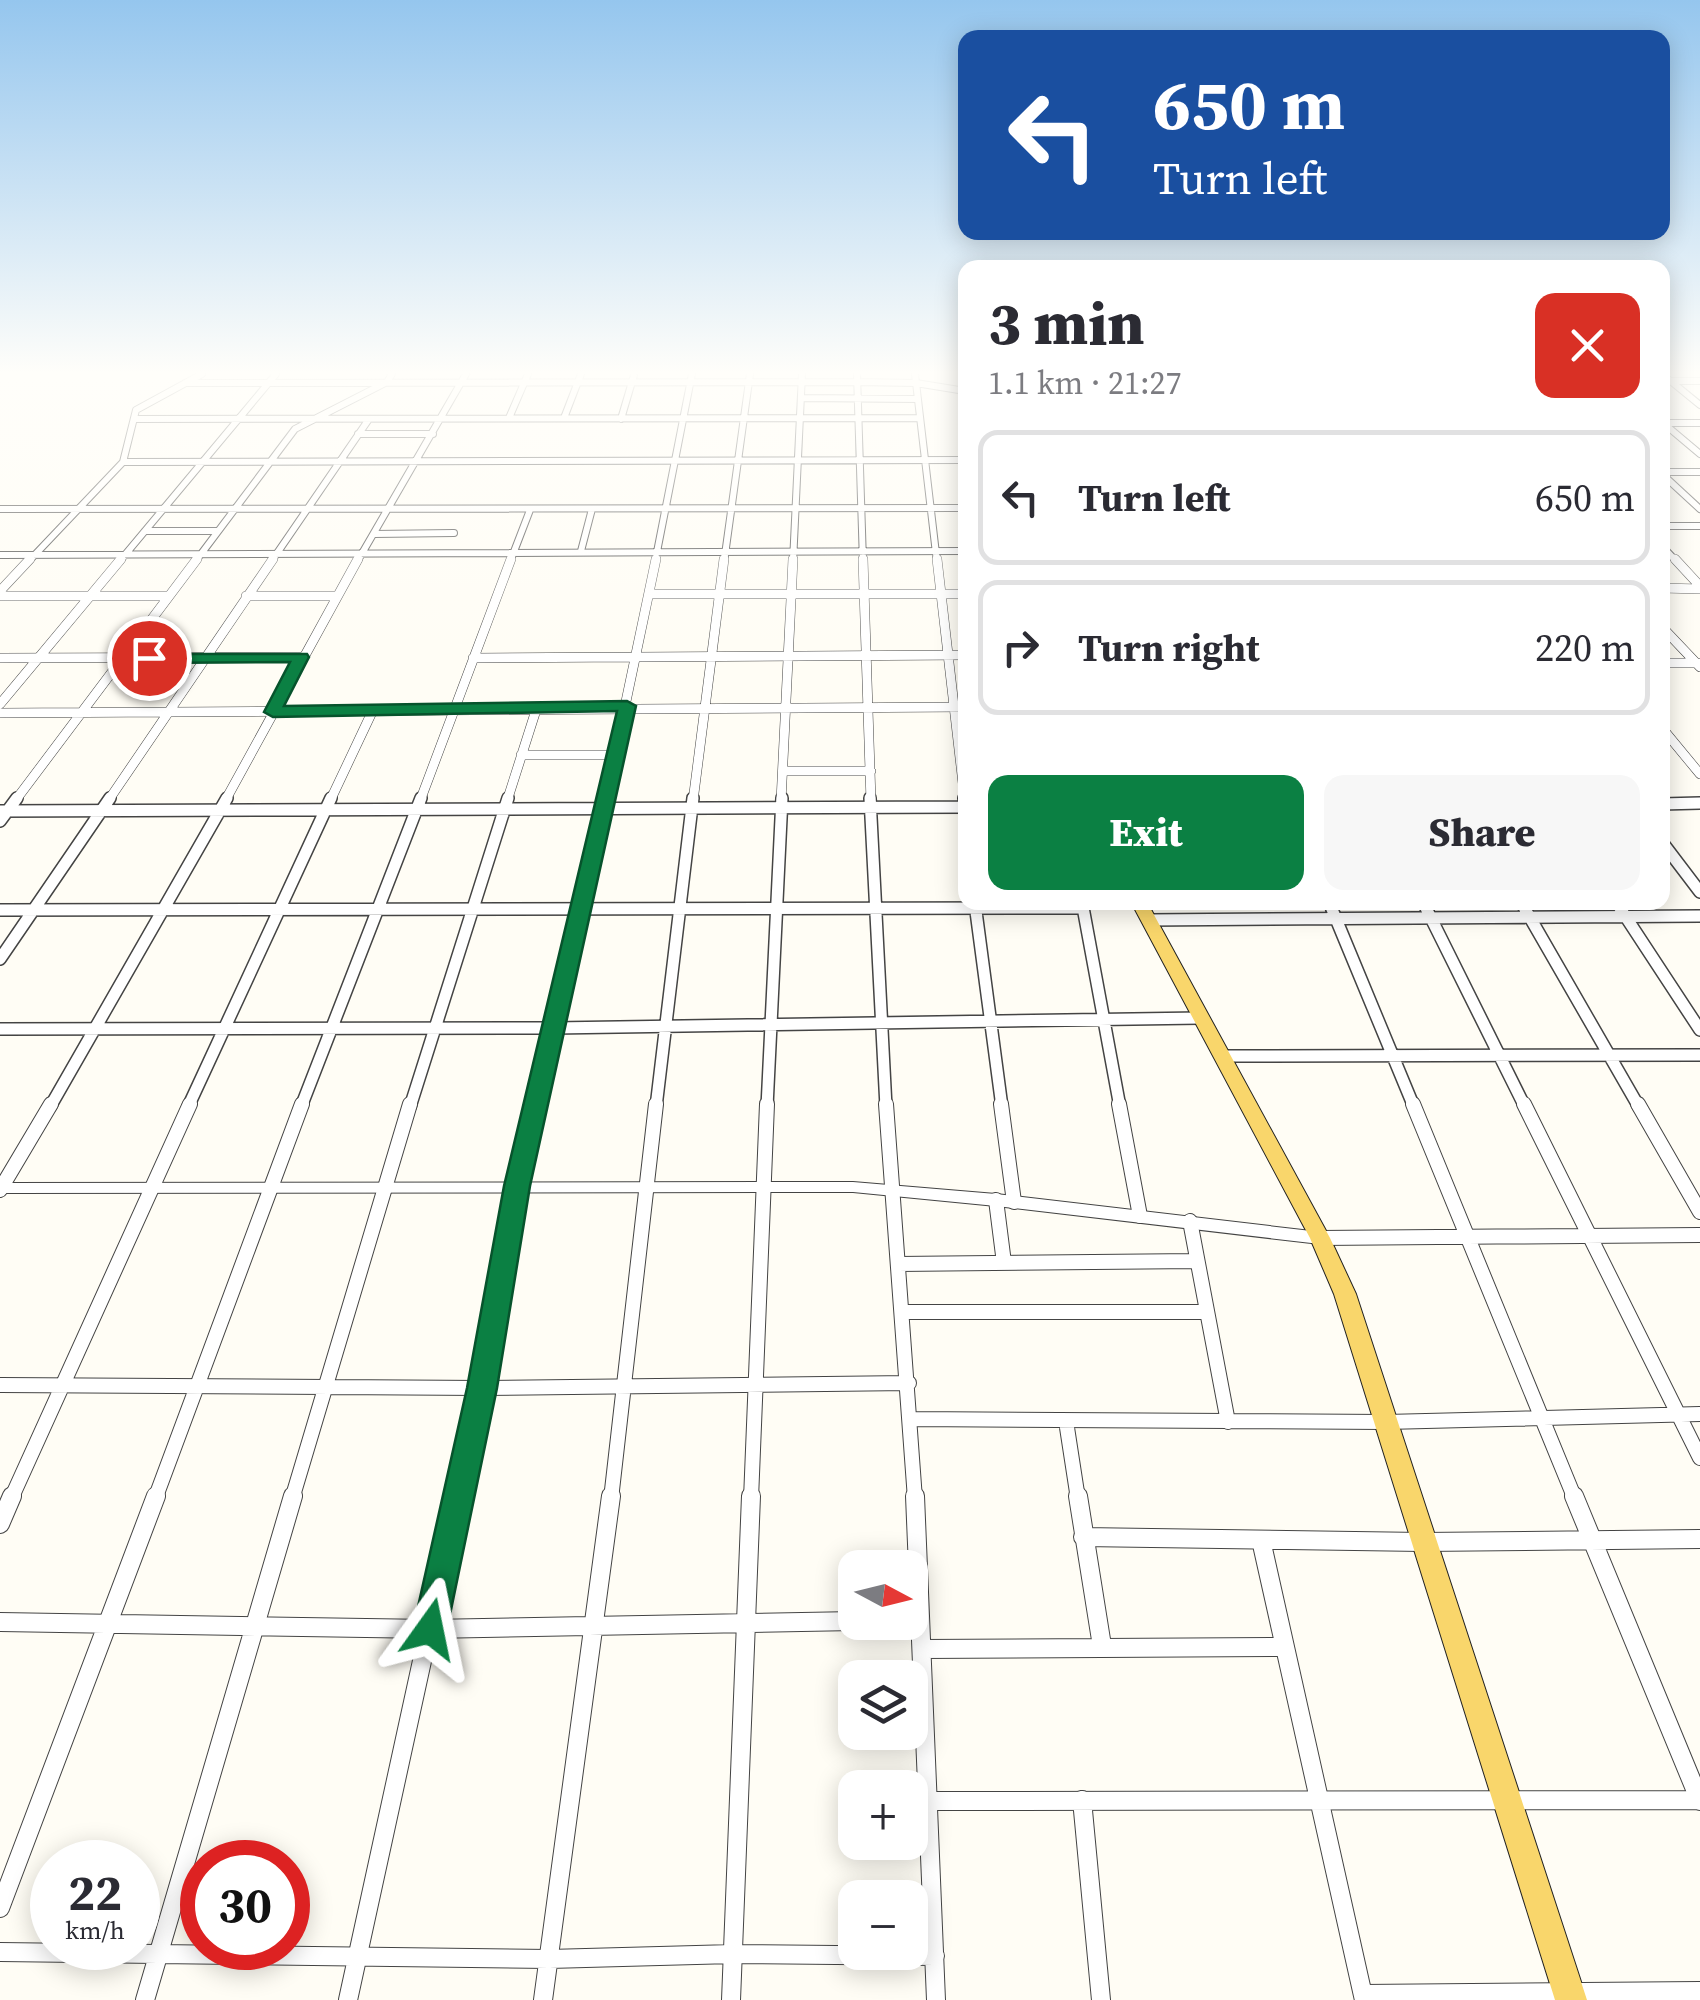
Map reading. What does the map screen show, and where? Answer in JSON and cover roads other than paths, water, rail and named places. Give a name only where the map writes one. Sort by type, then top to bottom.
[{"type":"main road","points":[[1144,911],[1320,1238],[1344,1294],[1569,1996]]},
{"type":"street","points":[[0,594],[119,467]]},
{"type":"street","points":[[0,704],[198,467]]},
{"type":"street","points":[[0,821],[4,810],[266,467]]},
{"type":"street","points":[[0,959],[336,467]]},
{"type":"street","points":[[0,1189],[221,809],[301,657],[414,467]]},
{"type":"street","points":[[348,2000],[482,1388],[517,1186],[627,706],[675,467]]},
{"type":"street","points":[[543,2000],[626,1384],[704,706],[739,467]]},
{"type":"street","points":[[731,2000],[763,1185],[800,467]]},
{"type":"street","points":[[862,467],[874,909],[891,1189],[910,1382],[914,1550]]},
{"type":"street","points":[[926,467],[948,655],[958,702]]},
{"type":"street","points":[[1670,473],[1700,472]]},
{"type":"street","points":[[1670,480],[1700,508]]},
{"type":"street","points":[[0,509],[958,508]]},
{"type":"street","points":[[582,551],[592,509]]},
{"type":"street","points":[[444,553],[465,510]]},
{"type":"street","points":[[0,1908],[199,1384],[268,1187],[334,1026],[530,510]]},
{"type":"street","points":[[1670,526],[1700,526]]},
{"type":"street","points":[[144,532],[218,531]]},
{"type":"street","points":[[374,534],[454,534]]},
{"type":"street","points":[[0,555],[958,551]]},
{"type":"street","points":[[1670,555],[1700,588]]},
{"type":"street","points":[[1670,588],[1700,588]]},
{"type":"street","points":[[0,594],[169,596]]},
{"type":"street","points":[[650,594],[958,594]]},
{"type":"street","points":[[246,596],[337,596]]},
{"type":"street","points":[[1670,635],[1699,664]]},
{"type":"street","points":[[473,658],[958,655]]},
{"type":"street","points":[[0,658],[301,657]]},
{"type":"street","points":[[1670,663],[1699,664]]},
{"type":"street","points":[[160,1949],[384,1187],[537,707]]},
{"type":"street","points":[[0,712],[958,707]]},
{"type":"street","points":[[0,1524],[277,911],[373,710]]},
{"type":"street","points":[[1670,738],[1700,774]]},
{"type":"street","points":[[521,755],[615,755]]},
{"type":"street","points":[[784,771],[871,771]]},
{"type":"street","points":[[1670,804],[1700,803]]},
{"type":"street","points":[[4,810],[958,806]]},
{"type":"street","points":[[1670,853],[1700,892]]},
{"type":"street","points":[[0,910],[958,907]]},
{"type":"street","points":[[976,910],[1014,1202]]},
{"type":"street","points":[[1084,910],[1140,1216]]},
{"type":"street","points":[[1230,910],[1233,919]]},
{"type":"street","points":[[936,2000],[928,1801],[1700,1801],[1332,910]]},
{"type":"street","points":[[1144,911],[1233,919],[1332,910],[1430,917],[1700,916]]},
{"type":"street","points":[[1427,910],[1700,1458]]},
{"type":"street","points":[[1526,910],[1700,1212]]},
{"type":"street","points":[[1621,910],[1700,1030]]},
{"type":"street","points":[[0,1029],[554,1028],[1200,1018]]},
{"type":"street","points":[[1221,1056],[1700,1055]]},
{"type":"street","points":[[0,1189],[763,1185],[891,1189],[1320,1238],[1700,1235]]},
{"type":"street","points":[[996,1200],[1004,1263]]},
{"type":"street","points":[[1190,1221],[1204,1312],[1228,1422]]},
{"type":"street","points":[[898,1264],[1196,1262]]},
{"type":"street","points":[[904,1312],[1204,1312]]},
{"type":"street","points":[[0,1386],[482,1388],[910,1382]]},
{"type":"street","points":[[912,1419],[1386,1422],[1700,1414]]},
{"type":"street","points":[[1066,1421],[1102,1646]]},
{"type":"street","points":[[1083,1537],[1422,1542],[1700,1540]]},
{"type":"street","points":[[1261,1540],[1364,1997],[1700,1991]]},
{"type":"street","points":[[0,1622],[430,1629],[838,1620]]},
{"type":"street","points":[[920,1640],[927,1770]]},
{"type":"street","points":[[922,1649],[1285,1647]]},
{"type":"street","points":[[1082,1800],[1101,2000]]},
{"type":"street","points":[[0,1952],[30,1952]]},
{"type":"street","points":[[160,1952],[549,1960],[733,1954],[934,1956]]},
{"type":"street","points":[[145,2000],[154,1970]]}]
